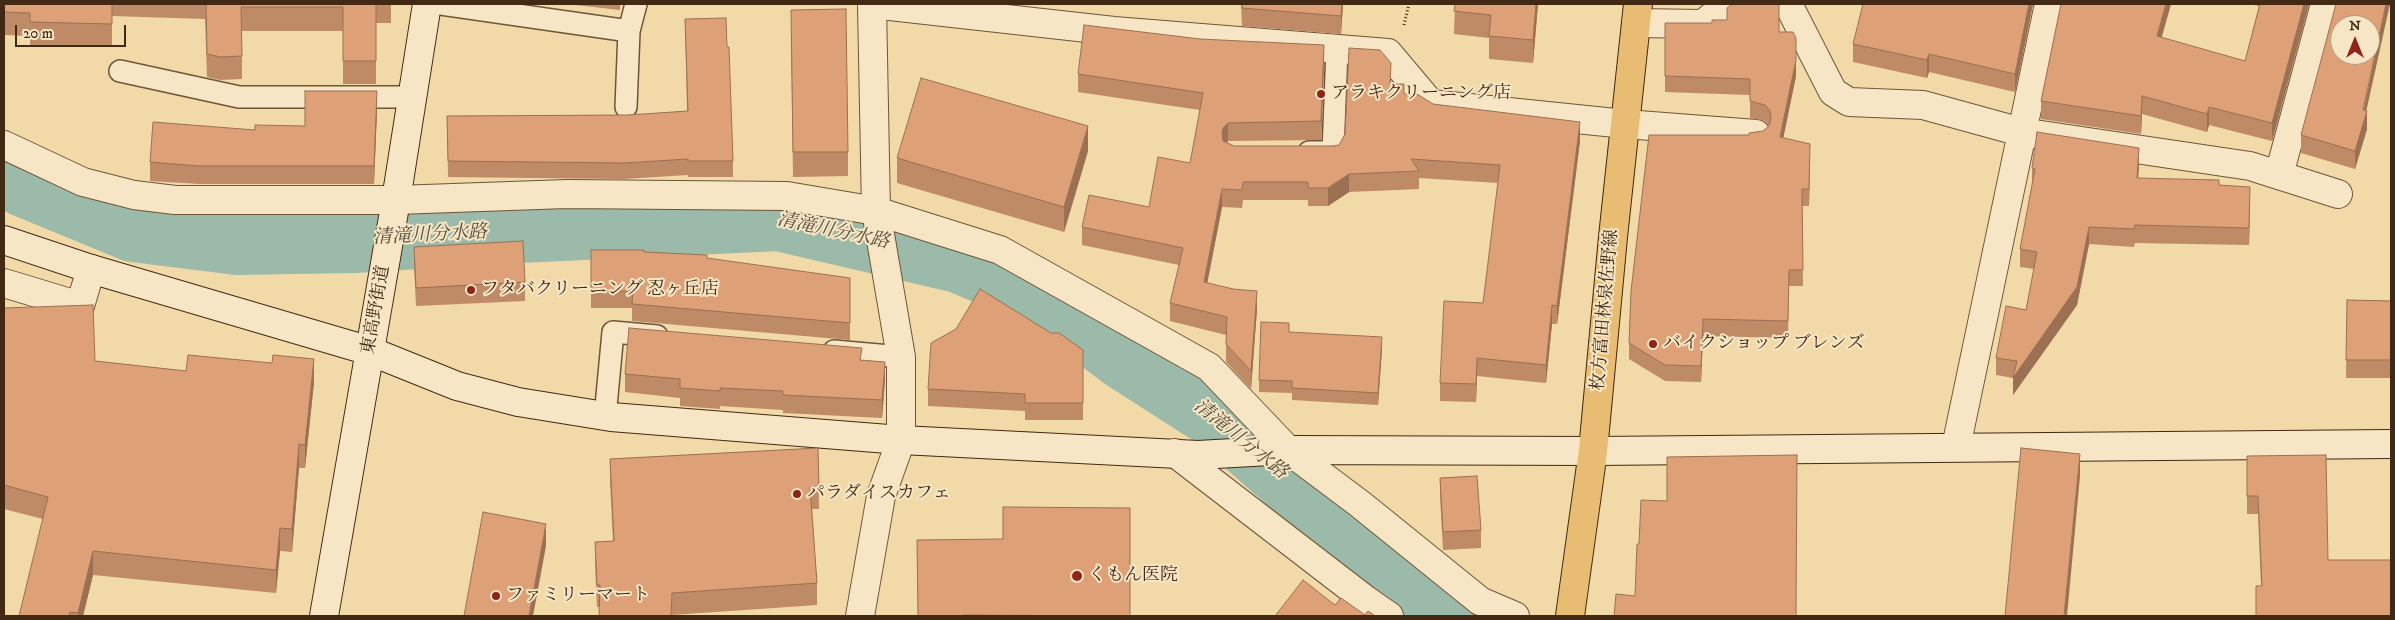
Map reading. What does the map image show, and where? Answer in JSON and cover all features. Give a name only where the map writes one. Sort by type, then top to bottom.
[{"type":"main road","name":"枚方富田林泉佐野線","points":[[1570,614],[1593,451],[1637,13]]},
{"type":"street","name":"東高野街道","points":[[324,616],[396,200],[427,4]]},
{"type":"street","points":[[860,616],[881,496],[902,440],[901,358],[876,211],[872,4],[1114,31],[1388,53],[1431,104],[1625,124],[1756,134]]},
{"type":"street","points":[[1637,13],[1703,24],[1727,4]]},
{"type":"street","points":[[1788,4],[1833,92],[1849,102],[1923,105],[2021,132],[2250,166],[2338,194]]},
{"type":"street","points":[[1956,448],[2048,4]]},
{"type":"street","points":[[2279,175],[2325,4]]},
{"type":"street","points":[[4,145],[83,182],[134,195],[175,200],[396,200],[567,194],[787,196],[876,211],[1000,250],[1209,367],[1288,450],[1360,504],[1480,601],[1515,616]]},
{"type":"street","points":[[4,240],[91,269],[370,351],[457,386],[518,402],[605,417],[902,440],[1186,454],[1288,450],[1593,451],[2391,444]]},
{"type":"street","points":[[4,283],[80,306],[91,269]]},
{"type":"street","points":[[1186,454],[1366,600],[1389,616]]},
{"type":"lane","points":[[441,4],[629,31]]},
{"type":"lane","points":[[626,107],[629,31],[636,4]]},
{"type":"lane","points":[[1294,152],[1334,152],[1337,49]]},
{"type":"lane","points":[[120,72],[239,97],[412,97]]},
{"type":"lane","points":[[605,417],[613,332],[672,337]]},
{"type":"lane","points":[[812,350],[901,358]]},
{"type":"building","points":[[4,4],[112,4],[112,24],[30,22],[30,13],[4,12]]},
{"type":"building","points":[[206,4],[376,4],[376,61],[343,61],[343,7],[241,7],[242,56],[220,57],[207,54]]},
{"type":"building","points":[[1242,4],[1342,4],[1341,16],[1242,8]]},
{"type":"building","points":[[1455,4],[1536,4],[1533,40],[1489,36],[1491,15],[1454,11]]},
{"type":"building","points":[[1732,4],[1779,4],[1779,32],[1793,32],[1796,38],[1796,60],[1780,137],[1810,144],[1809,189],[1802,189],[1803,270],[1789,270],[1788,321],[1703,319],[1701,366],[1665,365],[1629,343],[1631,291],[1649,135],[1749,135],[1749,133],[1763,131],[1769,126],[1771,119],[1770,111],[1765,105],[1750,101],[1750,79],[1665,76],[1665,23],[1712,23],[1712,20],[1727,20],[1727,8]]},
{"type":"building","points":[[1863,4],[2029,4],[2015,74],[1929,54],[1927,60],[1853,44]]},
{"type":"building","points":[[2061,4],[2166,4],[2157,36],[2245,61],[2260,4],[2304,4],[2272,123],[2209,107],[2207,114],[2142,96],[2141,116],[2041,101]]},
{"type":"building","points":[[2336,4],[2386,4],[2380,32],[2380,15],[2333,15]]},
{"type":"building","points":[[846,9],[848,152],[793,152],[791,10]]},
{"type":"building","points":[[726,18],[727,47],[729,47],[733,161],[688,161],[688,159],[624,163],[448,161],[447,116],[628,115],[688,111],[685,19]]},
{"type":"building","points":[[1084,25],[1200,39],[1324,45],[1321,121],[1228,123],[1223,128],[1223,141],[1234,146],[1339,145],[1345,134],[1349,48],[1380,50],[1391,63],[1390,84],[1404,84],[1404,94],[1417,94],[1433,104],[1580,122],[1557,306],[1552,305],[1546,365],[1477,358],[1476,384],[1440,383],[1444,301],[1483,303],[1500,165],[1411,159],[1419,171],[1349,174],[1328,188],[1308,188],[1308,182],[1243,182],[1242,190],[1222,189],[1204,282],[1233,289],[1257,291],[1251,371],[1226,344],[1227,317],[1170,303],[1183,248],[1082,227],[1089,195],[1149,207],[1158,157],[1190,163],[1203,93],[1078,74]]},
{"type":"building","points":[[2330,26],[2330,65],[2373,65],[2363,110],[2367,111],[2355,151],[2301,135]]},
{"type":"building","points":[[921,78],[1088,126],[1064,207],[897,158]]},
{"type":"building","points":[[305,91],[377,91],[374,166],[199,166],[150,162],[153,122],[255,130],[255,125],[305,126]]},
{"type":"building","points":[[2037,132],[2139,148],[2137,178],[2219,180],[2219,185],[2250,187],[2249,228],[2135,225],[2134,229],[2089,227],[2077,287],[2013,378],[2017,361],[1996,358],[2006,306],[2026,310],[2037,252],[2020,249],[2035,169],[2032,168]]},
{"type":"building","points":[[523,241],[525,282],[416,288],[414,247]]},
{"type":"building","points":[[591,250],[644,250],[644,252],[707,255],[707,258],[850,278],[850,323],[632,304],[633,291],[591,291]]},
{"type":"building","points":[[980,289],[1051,333],[1059,333],[1083,350],[1083,403],[1025,403],[1025,394],[928,389],[931,343],[956,329]]},
{"type":"building","points":[[2347,300],[2391,301],[2391,360],[2346,360]]},
{"type":"building","points":[[93,305],[95,361],[186,371],[188,355],[272,363],[273,355],[314,359],[305,445],[299,444],[292,529],[280,528],[276,570],[93,551],[78,613],[70,612],[69,616],[19,616],[48,497],[4,485],[4,308]]},
{"type":"building","points":[[1261,322],[1289,323],[1289,332],[1382,337],[1378,393],[1292,388],[1292,381],[1259,380]]},
{"type":"building","points":[[629,328],[862,348],[860,360],[885,362],[882,400],[783,395],[783,391],[720,388],[720,391],[680,388],[680,379],[625,374]]},
{"type":"building","points":[[818,448],[819,487],[810,487],[817,583],[672,593],[671,616],[599,616],[600,585],[597,585],[595,542],[614,541],[610,459]]},
{"type":"building","points":[[2021,448],[2080,454],[2064,616],[2005,616]]},
{"type":"building","points":[[1797,455],[1796,616],[1614,616],[1616,594],[1635,596],[1641,500],[1667,501],[1667,457]]},
{"type":"building","points":[[2326,455],[2328,560],[2391,560],[2391,616],[2256,616],[2256,586],[2262,586],[2258,496],[2247,496],[2247,456]]},
{"type":"building","points":[[1477,476],[1481,530],[1443,532],[1440,478]]},
{"type":"building","points":[[1003,507],[1130,508],[1130,616],[918,616],[917,540],[1003,539]]},
{"type":"building","points":[[483,512],[546,524],[529,616],[464,616]]},
{"type":"building","points":[[1303,580],[1335,605],[1341,598],[1365,615],[1368,611],[1375,616],[1275,616]]},
{"type":"waterway","name":"清滝川分水路","points":[[4,172],[24,184],[133,229],[237,242],[354,240],[496,231],[779,218],[959,260],[1047,298],[1124,357],[1216,416],[1418,594],[1466,616]]},
{"type":"place","name":"アラキクリーニング店","points":[[1321,94]]},
{"type":"place","name":"フタバクリーニング 忍ヶ丘店","points":[[471,290]]},
{"type":"place","name":"バイクショップ ブレンズ","points":[[1653,344]]},
{"type":"place","name":"パラダイスカフェ","points":[[797,494]]},
{"type":"place","name":"くもん医院","points":[[1077,576]]},
{"type":"place","name":"ファミリーマート","points":[[496,596]]}]
